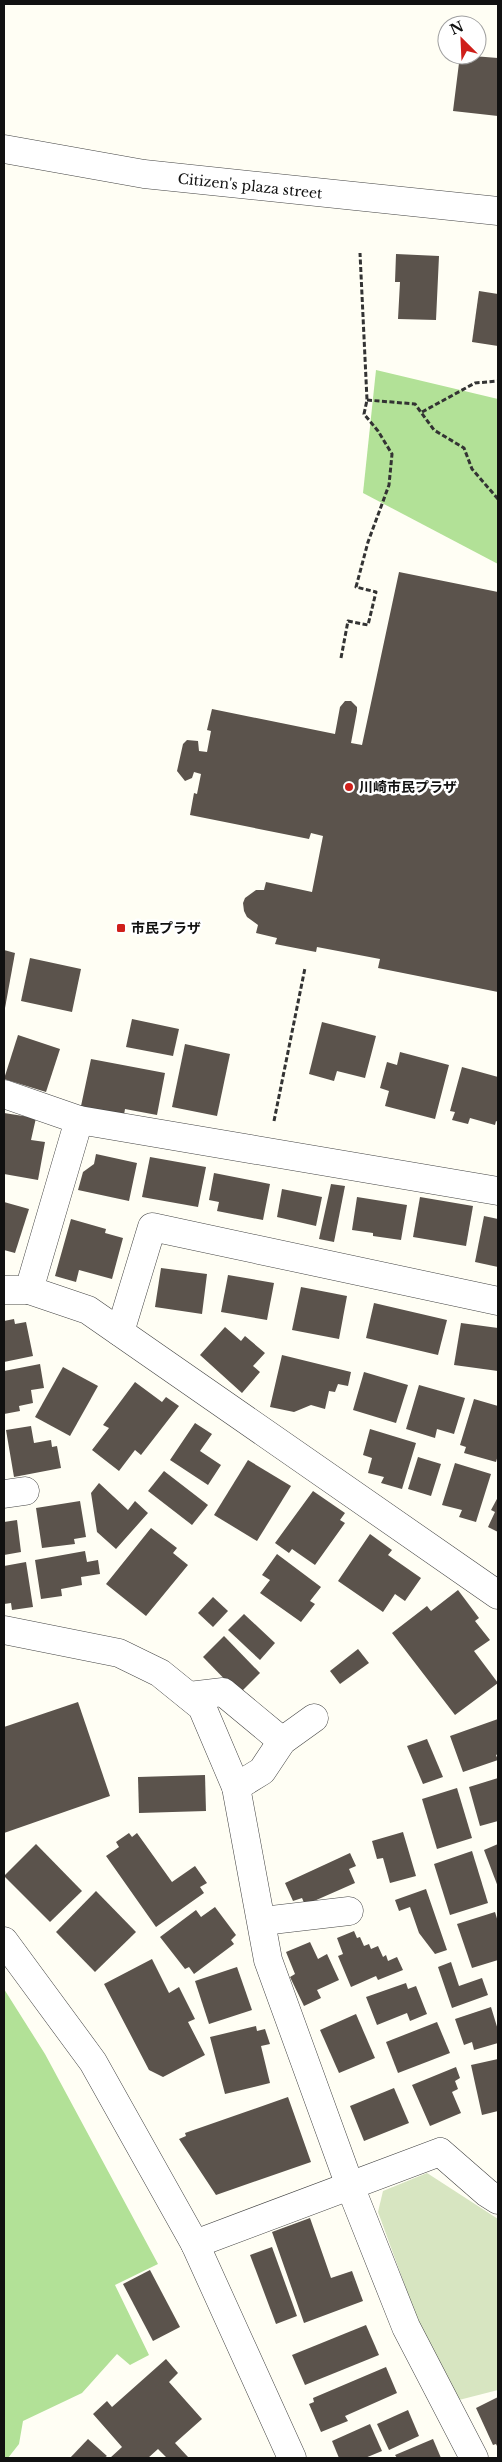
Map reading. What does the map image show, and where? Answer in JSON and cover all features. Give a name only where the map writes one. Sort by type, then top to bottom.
[{"type":"street","name":"Citizen's plaza street","points":[[4,149],[144,174],[498,211]]},
{"type":"street","points":[[4,1094],[78,1120],[498,1191]]},
{"type":"street","points":[[78,1120],[16,1290],[88,1310],[498,1595]]},
{"type":"street","points":[[120,1332],[152,1228],[498,1301]]},
{"type":"street","points":[[4,1630],[118,1653],[160,1673],[202,1707],[236,1787],[268,1960],[350,2186],[406,2327],[474,2458]]},
{"type":"street","points":[[189,1696],[222,1692],[282,1741]]},
{"type":"street","points":[[236,1787],[262,1771],[282,1741],[314,1718]]},
{"type":"street","points":[[262,1921],[349,1911]]},
{"type":"street","points":[[4,1942],[93,2062],[195,2244],[292,2458]]},
{"type":"street","points":[[195,2244],[440,2152],[487,2193],[498,2200]]},
{"type":"path","points":[[341,658],[348,621],[368,625],[376,592],[356,587],[368,542],[389,485],[392,454],[378,431],[364,414],[367,400],[360,253]]},
{"type":"path","points":[[422,412],[475,383],[498,382]]},
{"type":"path","points":[[367,400],[416,404],[434,430],[464,448],[472,468],[498,499]]},
{"type":"path","points":[[268,1152],[305,968]]},
{"type":"green space","points":[[376,370],[498,399],[498,564],[363,493]]},
{"type":"green space","points":[[4,1989],[45,2054],[158,2264],[115,2285],[149,2355],[130,2365],[117,2354],[82,2393],[23,2421],[19,2444],[8,2458],[4,2458]]},
{"type":"green space","points":[[427,2173],[498,2219],[498,2390],[459,2400],[426,2343],[378,2212],[383,2191]]},
{"type":"building","points":[[487,57],[498,58],[498,116],[453,111],[459,65],[487,65]]},
{"type":"building","points":[[396,254],[439,256],[436,320],[398,319],[400,282],[395,282]]},
{"type":"building","points":[[479,291],[498,294],[498,346],[472,342]]},
{"type":"building","name":"川崎市民プラザ","points":[[399,572],[498,592],[498,992],[378,968],[380,959],[317,947],[316,952],[275,944],[277,938],[256,933],[258,925],[247,917],[244,911],[243,903],[245,898],[256,890],[264,890],[266,882],[312,892],[323,836],[311,833],[309,839],[190,815],[194,793],[197,794],[201,774],[194,772],[192,778],[185,781],[177,771],[183,744],[187,740],[198,741],[199,751],[207,752],[211,731],[207,730],[212,709],[335,734],[340,707],[345,701],[351,701],[357,707],[357,711],[351,743],[362,745]]},
{"type":"building","points":[[4,950],[15,953],[5,1008],[4,1008]]},
{"type":"building","points":[[30,958],[81,969],[72,1012],[21,1001]]},
{"type":"building","points":[[132,1019],[179,1029],[173,1056],[126,1047]]},
{"type":"building","points":[[322,1022],[376,1036],[365,1078],[337,1071],[334,1081],[309,1074]]},
{"type":"building","points":[[18,1035],[60,1049],[46,1092],[4,1079]]},
{"type":"building","points":[[185,1044],[230,1054],[217,1116],[172,1107]]},
{"type":"building","points":[[400,1052],[449,1065],[435,1119],[385,1106],[389,1091],[380,1088],[387,1062],[397,1065]]},
{"type":"building","points":[[91,1059],[165,1073],[157,1115],[125,1109],[124,1115],[81,1106]]},
{"type":"building","points":[[462,1067],[498,1077],[498,1122],[496,1121],[495,1125],[470,1118],[468,1124],[452,1120],[455,1112],[450,1111]]},
{"type":"building","points":[[4,1113],[36,1118],[31,1140],[45,1142],[38,1180],[4,1174]]},
{"type":"building","points":[[96,1154],[137,1163],[129,1201],[78,1190],[83,1172],[94,1164]]},
{"type":"building","points":[[150,1157],[206,1167],[198,1207],[142,1197]]},
{"type":"building","points":[[214,1173],[270,1184],[263,1220],[217,1211],[219,1202],[209,1200]]},
{"type":"building","points":[[331,1184],[345,1186],[334,1242],[319,1239]]},
{"type":"building","points":[[282,1189],[322,1197],[316,1226],[277,1217]]},
{"type":"building","points":[[357,1197],[407,1205],[401,1240],[373,1236],[373,1233],[352,1230]]},
{"type":"building","points":[[420,1197],[473,1206],[466,1246],[413,1237]]},
{"type":"building","points":[[4,1202],[29,1209],[15,1253],[4,1250]]},
{"type":"building","points":[[484,1216],[498,1219],[498,1267],[475,1262]]},
{"type":"building","points":[[71,1219],[106,1229],[105,1233],[123,1238],[112,1279],[79,1270],[76,1282],[55,1276]]},
{"type":"building","points":[[161,1268],[207,1274],[202,1314],[155,1307]]},
{"type":"building","points":[[228,1275],[274,1283],[267,1320],[221,1312]]},
{"type":"building","points":[[301,1287],[347,1296],[339,1339],[292,1330]]},
{"type":"building","points":[[374,1303],[447,1320],[438,1355],[366,1338]]},
{"type":"building","points":[[14,1319],[15,1324],[26,1322],[33,1356],[4,1362],[4,1321]]},
{"type":"building","points":[[461,1323],[498,1328],[498,1371],[454,1365]]},
{"type":"building","points":[[225,1327],[241,1341],[245,1336],[265,1353],[253,1366],[260,1372],[242,1393],[200,1355]]},
{"type":"building","points":[[282,1355],[351,1372],[348,1386],[338,1384],[335,1392],[329,1391],[325,1409],[311,1405],[294,1412],[270,1407]]},
{"type":"building","points":[[40,1364],[44,1388],[31,1390],[33,1403],[19,1406],[20,1411],[4,1414],[4,1371]]},
{"type":"building","points":[[63,1367],[98,1386],[70,1436],[35,1417]]},
{"type":"building","points":[[364,1372],[408,1385],[396,1423],[353,1410]]},
{"type":"building","points":[[135,1382],[162,1402],[166,1397],[179,1406],[141,1455],[135,1450],[119,1471],[92,1450],[109,1428],[103,1425]]},
{"type":"building","points":[[419,1385],[465,1398],[454,1434],[437,1429],[435,1438],[406,1429]]},
{"type":"building","points":[[474,1399],[498,1406],[498,1455],[496,1462],[464,1453],[466,1447],[460,1445]]},
{"type":"building","points":[[195,1423],[212,1434],[200,1451],[221,1465],[208,1485],[170,1460]]},
{"type":"building","points":[[31,1426],[34,1443],[51,1440],[52,1447],[57,1446],[61,1468],[14,1477],[6,1430]]},
{"type":"building","points":[[370,1429],[416,1443],[402,1489],[381,1483],[384,1477],[368,1473],[372,1458],[363,1455]]},
{"type":"building","points":[[418,1457],[441,1464],[431,1496],[408,1489]]},
{"type":"building","points":[[248,1460],[291,1486],[257,1541],[214,1515]]},
{"type":"building","points":[[455,1463],[491,1474],[476,1522],[459,1517],[462,1510],[442,1505]]},
{"type":"building","points":[[164,1471],[208,1505],[192,1525],[148,1491]]},
{"type":"building","points":[[99,1483],[128,1510],[135,1501],[148,1513],[116,1549],[97,1532],[91,1493]]},
{"type":"building","points":[[313,1491],[345,1513],[340,1520],[345,1523],[315,1565],[292,1549],[289,1553],[275,1543]]},
{"type":"building","points":[[498,1497],[498,1532],[488,1527],[495,1512],[491,1510]]},
{"type":"building","points":[[80,1501],[86,1537],[74,1539],[75,1544],[42,1548],[36,1508]]},
{"type":"building","points":[[17,1520],[21,1552],[4,1555],[4,1522]]},
{"type":"building","points":[[151,1528],[177,1548],[173,1553],[188,1565],[146,1616],[106,1584]]},
{"type":"building","points":[[370,1534],[392,1550],[388,1555],[421,1578],[405,1601],[395,1594],[383,1612],[338,1581]]},
{"type":"building","points":[[85,1551],[87,1562],[98,1560],[100,1574],[81,1577],[82,1585],[61,1589],[62,1596],[41,1599],[35,1560]]},
{"type":"building","points":[[277,1554],[321,1587],[310,1601],[315,1604],[301,1622],[260,1593],[270,1580],[262,1575]]},
{"type":"building","points":[[26,1562],[33,1607],[12,1610],[11,1603],[4,1604],[4,1566]]},
{"type":"building","points":[[458,1590],[479,1618],[475,1621],[490,1640],[474,1651],[498,1683],[455,1715],[392,1633],[427,1606],[431,1611]]},
{"type":"building","points":[[213,1597],[228,1611],[213,1627],[198,1613]]},
{"type":"building","points":[[244,1614],[275,1643],[260,1660],[228,1630]]},
{"type":"building","points":[[224,1636],[260,1673],[239,1694],[203,1657]]},
{"type":"building","points":[[358,1649],[369,1663],[340,1684],[330,1671]]},
{"type":"building","points":[[78,1702],[110,1796],[4,1833],[4,1727]]},
{"type":"building","points":[[498,1719],[498,1754],[496,1755],[498,1760],[463,1772],[450,1736]]},
{"type":"building","points":[[427,1739],[443,1777],[423,1784],[407,1746]]},
{"type":"building","points":[[205,1775],[206,1811],[139,1813],[138,1777]]},
{"type":"building","points":[[498,1778],[498,1821],[480,1826],[469,1787]]},
{"type":"building","points":[[457,1788],[472,1838],[437,1849],[422,1799]]},
{"type":"building","points":[[403,1832],[416,1876],[390,1883],[383,1858],[377,1859],[372,1841]]},
{"type":"building","points":[[129,1833],[132,1837],[137,1833],[172,1882],[195,1866],[207,1883],[200,1887],[204,1893],[156,1927],[106,1856],[119,1847],[116,1842]]},
{"type":"building","points":[[36,1844],[82,1891],[50,1922],[4,1876]]},
{"type":"building","points":[[498,1844],[498,1887],[484,1850]]},
{"type":"building","points":[[472,1851],[488,1903],[450,1915],[434,1864]]},
{"type":"building","points":[[350,1853],[356,1866],[349,1869],[355,1883],[305,1905],[302,1898],[293,1901],[285,1883]]},
{"type":"building","points":[[426,1889],[447,1950],[435,1954],[419,1933],[410,1907],[399,1911],[395,1900]]},
{"type":"building","points":[[96,1891],[136,1932],[95,1972],[56,1932]]},
{"type":"building","points":[[215,1907],[236,1935],[231,1940],[234,1944],[194,1974],[189,1967],[185,1969],[160,1937],[196,1910],[201,1917]]},
{"type":"building","points":[[495,1912],[498,1922],[498,1960],[472,1968],[457,1924]]},
{"type":"building","points":[[354,1931],[357,1938],[360,1937],[364,1946],[369,1944],[371,1949],[378,1946],[383,1957],[386,1955],[388,1961],[397,1957],[403,1970],[378,1980],[376,1976],[351,1987],[338,1956],[343,1954],[337,1938]]},
{"type":"building","points":[[310,1942],[318,1959],[327,1954],[339,1980],[317,1990],[321,1998],[304,2006],[290,1977],[295,1974],[286,1952]]},
{"type":"building","points":[[152,1959],[169,1993],[179,1987],[195,2019],[188,2022],[205,2055],[163,2077],[149,2070],[104,1984]]},
{"type":"building","points":[[451,1962],[459,1986],[482,1978],[488,1995],[452,2008],[438,1967]]},
{"type":"building","points":[[237,1967],[252,2010],[209,2024],[195,1981]]},
{"type":"building","points":[[406,1983],[408,1989],[416,1986],[427,2014],[410,2021],[407,2013],[377,2025],[366,1997]]},
{"type":"building","points":[[491,2007],[498,2030],[498,2043],[474,2050],[472,2042],[464,2045],[455,2019]]},
{"type":"building","points":[[356,2014],[375,2058],[339,2073],[320,2030]]},
{"type":"building","points":[[437,2022],[450,2053],[398,2073],[386,2042]]},
{"type":"building","points":[[256,2026],[257,2031],[265,2029],[270,2044],[261,2046],[270,2083],[225,2094],[210,2037]]},
{"type":"building","points":[[498,2059],[498,2111],[482,2115],[471,2065]]},
{"type":"building","points":[[456,2067],[460,2078],[455,2081],[458,2089],[452,2092],[461,2113],[430,2126],[412,2085]]},
{"type":"building","points":[[394,2088],[409,2123],[364,2141],[350,2106]]},
{"type":"building","points":[[288,2097],[311,2162],[216,2195],[179,2139],[186,2136],[185,2133]]},
{"type":"building","points":[[310,2218],[331,2278],[352,2271],[363,2301],[304,2323],[272,2232]]},
{"type":"building","points":[[272,2247],[297,2316],[276,2324],[250,2255]]},
{"type":"building","points":[[150,2270],[180,2327],[153,2341],[123,2284]]},
{"type":"building","points":[[366,2325],[379,2355],[305,2385],[292,2355]]},
{"type":"building","points":[[166,2359],[178,2373],[169,2382],[202,2419],[175,2443],[188,2457],[167,2458],[158,2449],[148,2458],[110,2458],[122,2447],[93,2414],[107,2401],[112,2407]]},
{"type":"building","points":[[386,2367],[397,2393],[345,2416],[348,2421],[321,2432],[309,2404],[314,2402],[313,2398]]},
{"type":"building","points":[[498,2397],[498,2448],[496,2444],[493,2445],[476,2408]]},
{"type":"building","points":[[408,2410],[419,2436],[389,2450],[377,2424]]},
{"type":"building","points":[[370,2424],[382,2451],[365,2458],[339,2458],[332,2441]]},
{"type":"building","points":[[88,2439],[107,2456],[104,2458],[70,2458]]},
{"type":"building","points":[[433,2439],[441,2458],[397,2458],[395,2455]]},
{"type":"place","name":"川崎市民プラザ","points":[[349,787]]},
{"type":"place","name":"市民プラザ","points":[[121,928]]}]
